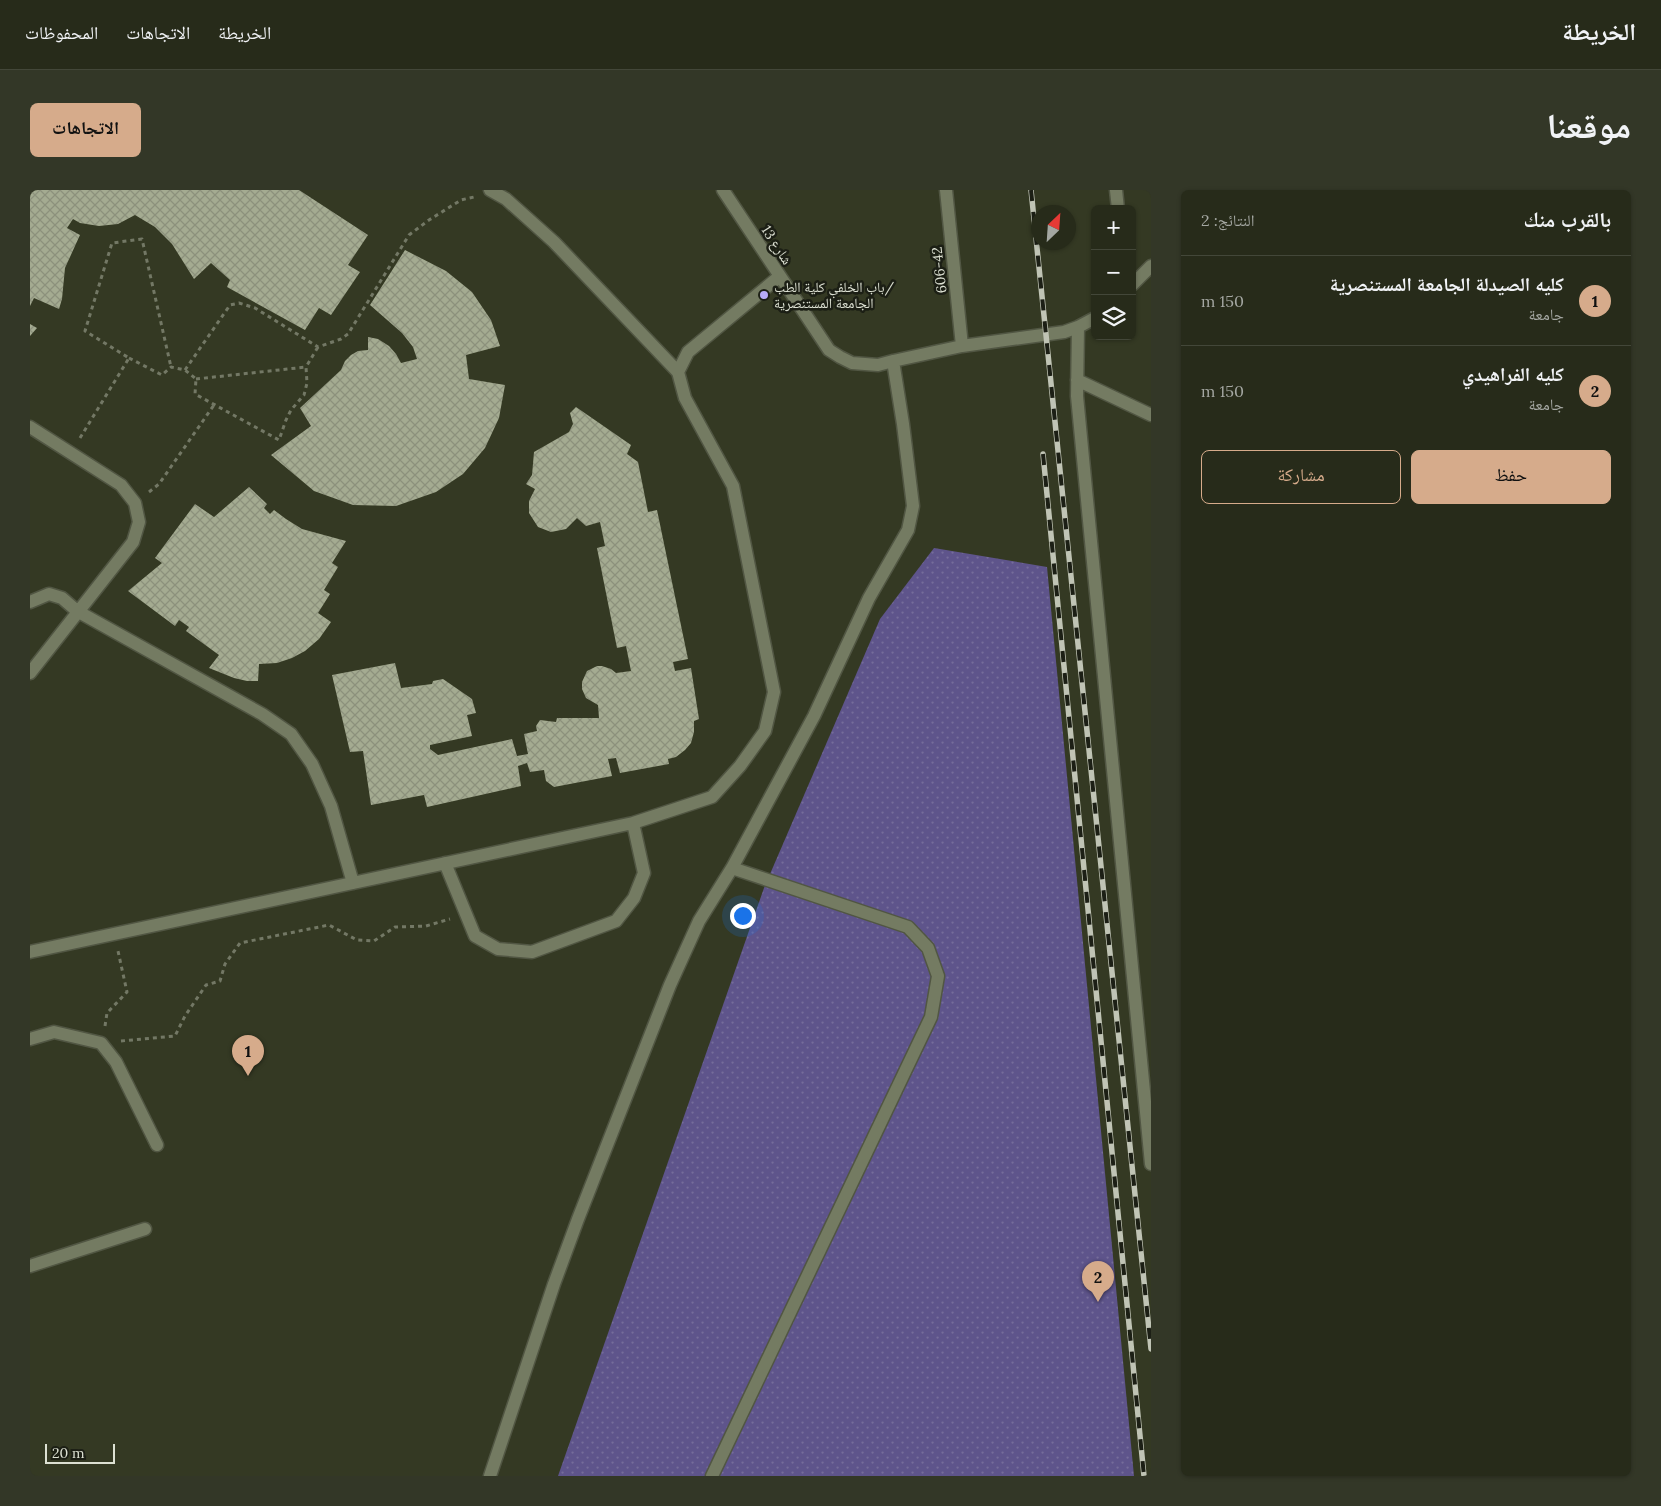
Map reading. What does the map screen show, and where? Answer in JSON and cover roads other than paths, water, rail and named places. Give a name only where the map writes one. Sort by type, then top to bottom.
[{"type":"street","points":[[30,952],[633,823],[712,797],[740,766],[765,731],[774,692],[733,486],[684,398],[678,372],[554,242],[506,199],[490,190]]},
{"type":"street","name":"شارع 13","points":[[723,190],[828,350],[852,363],[878,365],[962,346],[1064,332],[1091,320]]},
{"type":"street","name":"606-42","points":[[946,190],[962,346]]},
{"type":"street","points":[[1116,190],[1118,205]]},
{"type":"street","points":[[1136,281],[1151,266]]},
{"type":"street","points":[[678,372],[688,352],[780,276]]},
{"type":"street","points":[[1078,327],[1077,396],[1151,1164]]},
{"type":"street","points":[[490,1476],[578,1219],[670,985],[699,921],[732,868],[814,716],[869,598],[908,530],[913,506],[904,424],[893,361]]},
{"type":"street","points":[[1077,380],[1151,415]]},
{"type":"street","points":[[30,427],[122,486],[136,503],[139,522],[133,542],[30,673]]},
{"type":"street","points":[[30,602],[49,594],[62,598],[77,611],[262,714],[291,734],[312,764],[331,806],[353,883]]},
{"type":"street","points":[[445,863],[474,936],[498,949],[532,952],[616,922],[634,898],[644,873],[633,823]]},
{"type":"street","points":[[712,1476],[931,1016],[938,976],[928,948],[908,927],[732,868]]},
{"type":"street","points":[[30,1039],[54,1032],[101,1043],[116,1062],[157,1145]]},
{"type":"street","points":[[30,1266],[145,1230]]},
{"type":"railway","points":[[1031,190],[1151,1349]]},
{"type":"railway","points":[[1043,454],[1144,1476]]},
{"type":"place","name":"باب الخلفي كلية الطب/ الجامعة المستنصرية","points":[[764,295]]},
{"type":"place","name":"كليه الصيدلة الجامعة المستنصرية","points":[[248,1076]]},
{"type":"place","name":"كليه الفراهيدي","points":[[1098,1302]]}]
